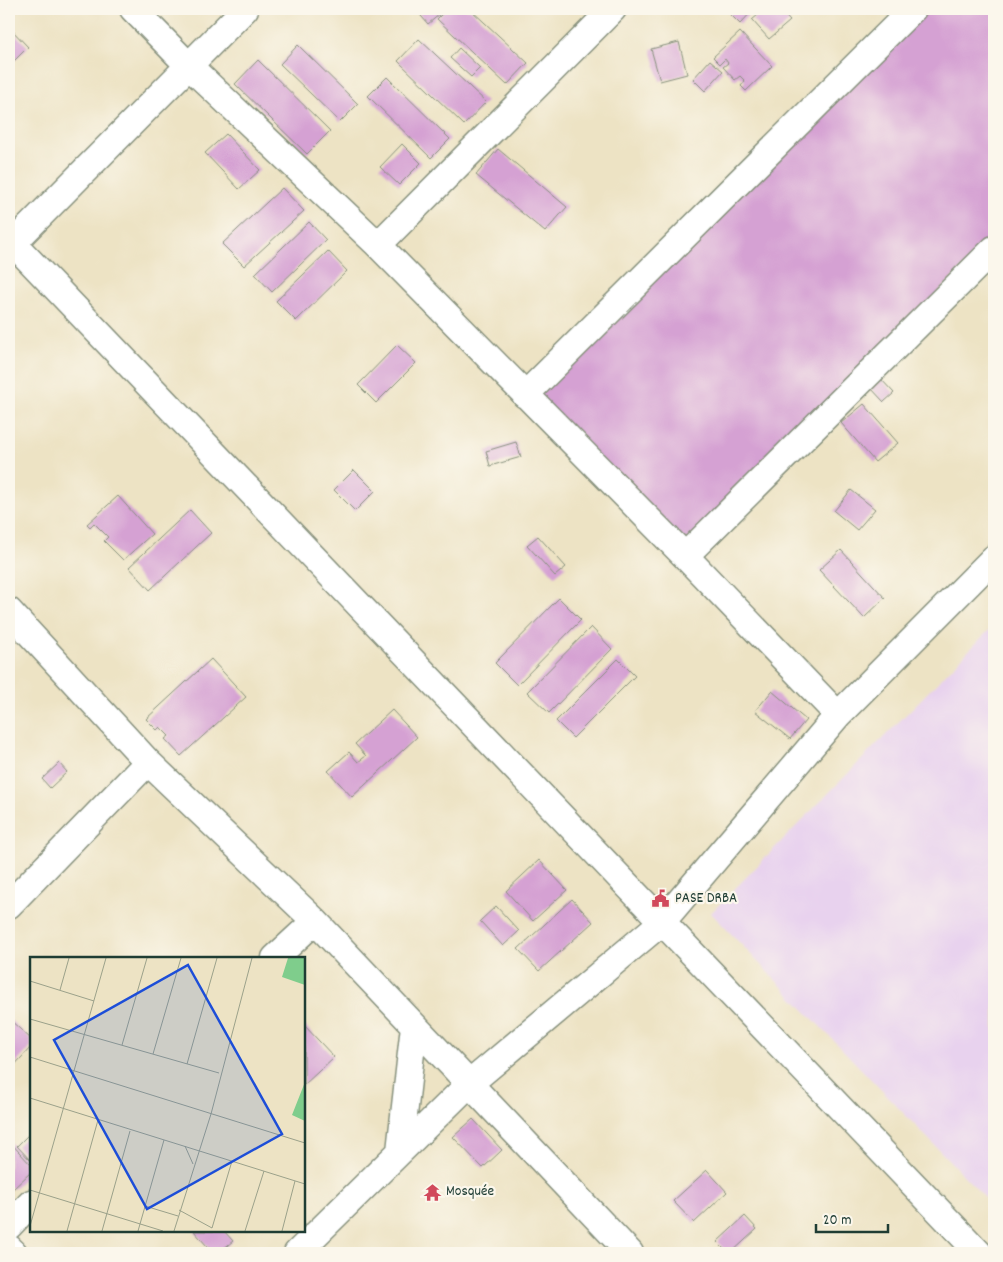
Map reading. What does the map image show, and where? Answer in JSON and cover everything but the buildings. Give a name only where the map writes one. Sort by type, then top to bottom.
[{"type":"street","points":[[133,9],[188,65],[378,246],[685,556],[838,715]]},
{"type":"street","points":[[245,9],[10,243],[979,1253]]},
{"type":"street","points":[[378,246],[613,9]]},
{"type":"street","points":[[525,395],[913,9]]},
{"type":"street","points":[[685,556],[994,249]]},
{"type":"street","points":[[297,1253],[469,1084],[662,922],[838,715],[994,558]]},
{"type":"street","points":[[9,611],[148,762],[315,921],[630,1253]]},
{"type":"street","points":[[9,905],[148,762]]},
{"type":"street","points":[[276,957],[315,921]]},
{"type":"street","points":[[400,1151],[414,1026]]},
{"type":"street","points":[[9,1226],[30,1203]]},
{"type":"street","points":[[9,1248],[14,1253]]},
{"type":"shaded area","points":[[994,625],[994,1207],[711,913]]},
{"type":"place","name":"PASE DRBA","points":[[661,899]]},
{"type":"place","name":"Mosquée","points":[[432,1192]]}]
